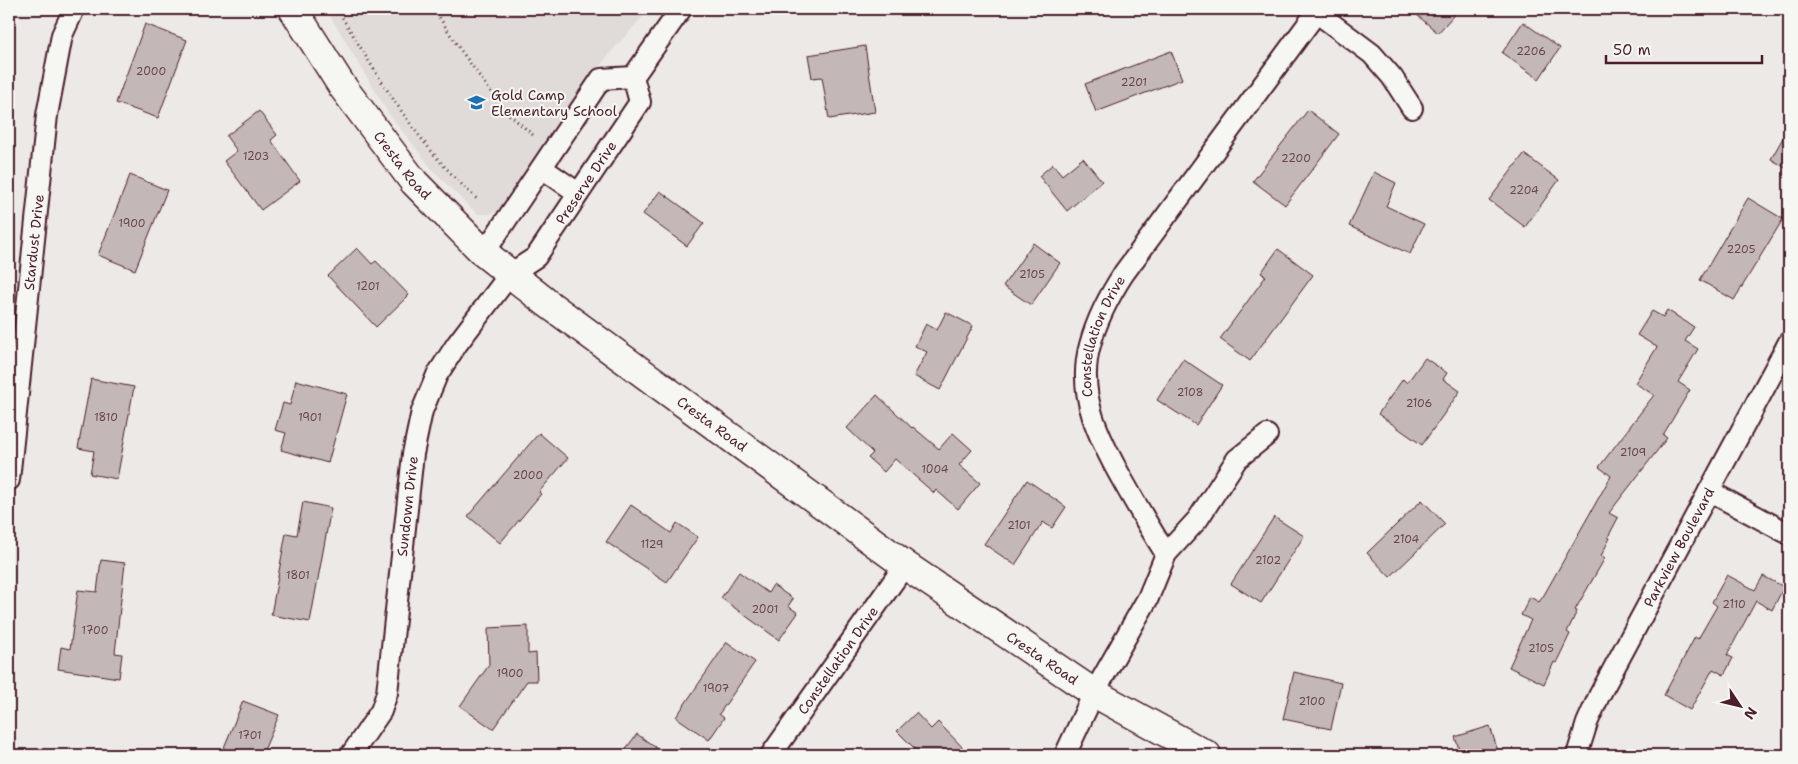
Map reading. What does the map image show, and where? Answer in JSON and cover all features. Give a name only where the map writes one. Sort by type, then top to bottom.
[{"type":"main road","name":"Cresta Road","points":[[293,9],[342,86],[414,182],[484,253],[905,565],[1094,694],[1207,755]]},
{"type":"street","name":"Stardust Drive","points":[[9,480],[47,115],[62,35],[74,9]]},
{"type":"street","points":[[484,253],[602,79],[633,77],[681,9]]},
{"type":"street","points":[[1317,10],[1372,54],[1392,77],[1412,108]]},
{"type":"street","name":"Constellation Drive","points":[[1166,554],[1105,449],[1094,424],[1087,391],[1086,373],[1089,347],[1105,303],[1124,273],[1317,10]]},
{"type":"street","name":"Preserve Drive","points":[[510,274],[536,257],[640,102],[633,77]]},
{"type":"street","points":[[542,168],[578,193]]},
{"type":"street","name":"Sundown Drive","points":[[350,755],[381,711],[387,693],[413,454],[422,411],[437,375],[456,344],[510,274]]},
{"type":"street","name":"Parkview Boulevard","points":[[1577,755],[1587,723],[1599,696],[1789,342]]},
{"type":"street","points":[[1065,755],[1094,694],[1148,598],[1166,554],[1198,519],[1237,459],[1267,435]]},
{"type":"street","points":[[1709,491],[1789,534]]},
{"type":"street","name":"Constellation Drive","points":[[771,755],[905,565]]},
{"type":"path","points":[[337,9],[394,102],[447,170],[478,200]]},
{"type":"path","points":[[434,9],[457,45],[504,110],[533,135]]},
{"type":"shaded area","name":"Gold Camp Elementary School","points":[[326,9],[650,9],[579,91],[508,201],[496,212],[478,214],[433,170],[389,114]]},
{"type":"building","points":[[1410,9],[1459,9],[1438,33]]},
{"type":"building","points":[[1523,22],[1560,48],[1539,79],[1502,53]]},
{"type":"building","points":[[145,24],[187,40],[158,118],[116,103]]},
{"type":"building","points":[[865,46],[875,112],[829,119],[822,77],[812,78],[808,55]]},
{"type":"building","points":[[1171,51],[1182,79],[1096,112],[1085,84]]},
{"type":"building","points":[[1308,110],[1339,134],[1285,205],[1253,181]]},
{"type":"building","points":[[259,111],[277,135],[271,140],[300,181],[261,210],[224,161],[237,151],[226,136]]},
{"type":"building","points":[[1789,127],[1789,170],[1771,159]]},
{"type":"building","points":[[1524,154],[1559,180],[1525,227],[1489,200]]},
{"type":"building","points":[[1083,158],[1102,181],[1067,211],[1039,176],[1053,164],[1062,175]]},
{"type":"building","points":[[1374,172],[1396,183],[1386,206],[1424,224],[1410,254],[1349,226]]},
{"type":"building","points":[[130,175],[167,190],[135,270],[98,255]]},
{"type":"building","points":[[660,191],[704,223],[687,246],[643,214]]},
{"type":"building","points":[[1748,198],[1783,219],[1734,300],[1700,280]]},
{"type":"building","points":[[1033,243],[1060,263],[1031,305],[1003,286]]},
{"type":"building","points":[[357,248],[372,264],[376,261],[409,295],[376,327],[328,276]]},
{"type":"building","points":[[1278,249],[1313,275],[1250,361],[1220,339],[1266,276],[1261,273]]},
{"type":"building","points":[[1667,310],[1694,327],[1685,341],[1698,349],[1678,382],[1690,390],[1663,435],[1667,438],[1609,513],[1618,518],[1601,556],[1605,558],[1575,610],[1577,611],[1567,632],[1570,634],[1544,684],[1509,667],[1531,620],[1521,615],[1530,597],[1539,602],[1544,595],[1611,476],[1599,467],[1654,395],[1635,383],[1657,347],[1637,335],[1652,311],[1663,317]]},
{"type":"building","points":[[946,312],[973,326],[940,390],[914,376],[927,352],[915,346],[926,324],[937,330]]},
{"type":"building","points":[[1425,358],[1447,373],[1443,379],[1460,391],[1422,445],[1378,414],[1403,379],[1407,383]]},
{"type":"building","points":[[1183,359],[1222,385],[1196,425],[1157,400]]},
{"type":"building","points":[[91,379],[134,387],[117,479],[90,474],[94,451],[78,448]]},
{"type":"building","points":[[296,380],[347,394],[328,463],[281,450],[286,433],[275,430],[283,403],[290,405]]},
{"type":"building","points":[[877,395],[912,428],[939,449],[953,433],[972,450],[959,465],[980,483],[958,509],[936,490],[934,493],[895,459],[884,472],[868,458],[873,453],[847,428]]},
{"type":"building","points":[[539,433],[568,458],[500,543],[468,516]]},
{"type":"building","points":[[1027,480],[1066,507],[1052,528],[1043,522],[1015,565],[984,544]]},
{"type":"building","points":[[1422,500],[1445,524],[1390,577],[1367,553]]},
{"type":"building","points":[[303,502],[331,508],[310,622],[271,615],[286,533],[297,535]]},
{"type":"building","points":[[631,505],[671,533],[677,523],[698,537],[667,582],[606,542]]},
{"type":"building","points":[[1274,517],[1304,536],[1261,603],[1231,584]]},
{"type":"building","points":[[101,560],[125,563],[115,653],[122,654],[119,678],[58,669],[61,647],[70,649],[78,590],[97,592]]},
{"type":"building","points":[[739,572],[768,593],[773,585],[793,599],[788,606],[798,613],[779,640],[721,598]]},
{"type":"building","points":[[1727,575],[1755,590],[1763,576],[1784,587],[1772,610],[1756,601],[1727,655],[1733,658],[1724,675],[1713,669],[1690,710],[1664,695],[1695,637],[1698,639],[1717,606],[1712,602]]},
{"type":"building","points":[[528,626],[528,654],[536,653],[537,681],[527,681],[493,729],[460,706],[489,665],[488,628]]},
{"type":"building","points":[[727,642],[755,662],[719,714],[724,718],[709,740],[676,717]]},
{"type":"building","points":[[1294,672],[1341,683],[1331,729],[1283,719]]},
{"type":"building","points":[[243,701],[279,715],[262,755],[221,755]]},
{"type":"building","points":[[916,713],[931,729],[938,722],[970,755],[921,755],[897,731]]},
{"type":"building","points":[[1490,726],[1499,755],[1461,755],[1455,737]]},
{"type":"building","points":[[637,734],[666,755],[621,755]]},
{"type":"place","name":"Gold Camp Elementary School","points":[[477,103]]}]
